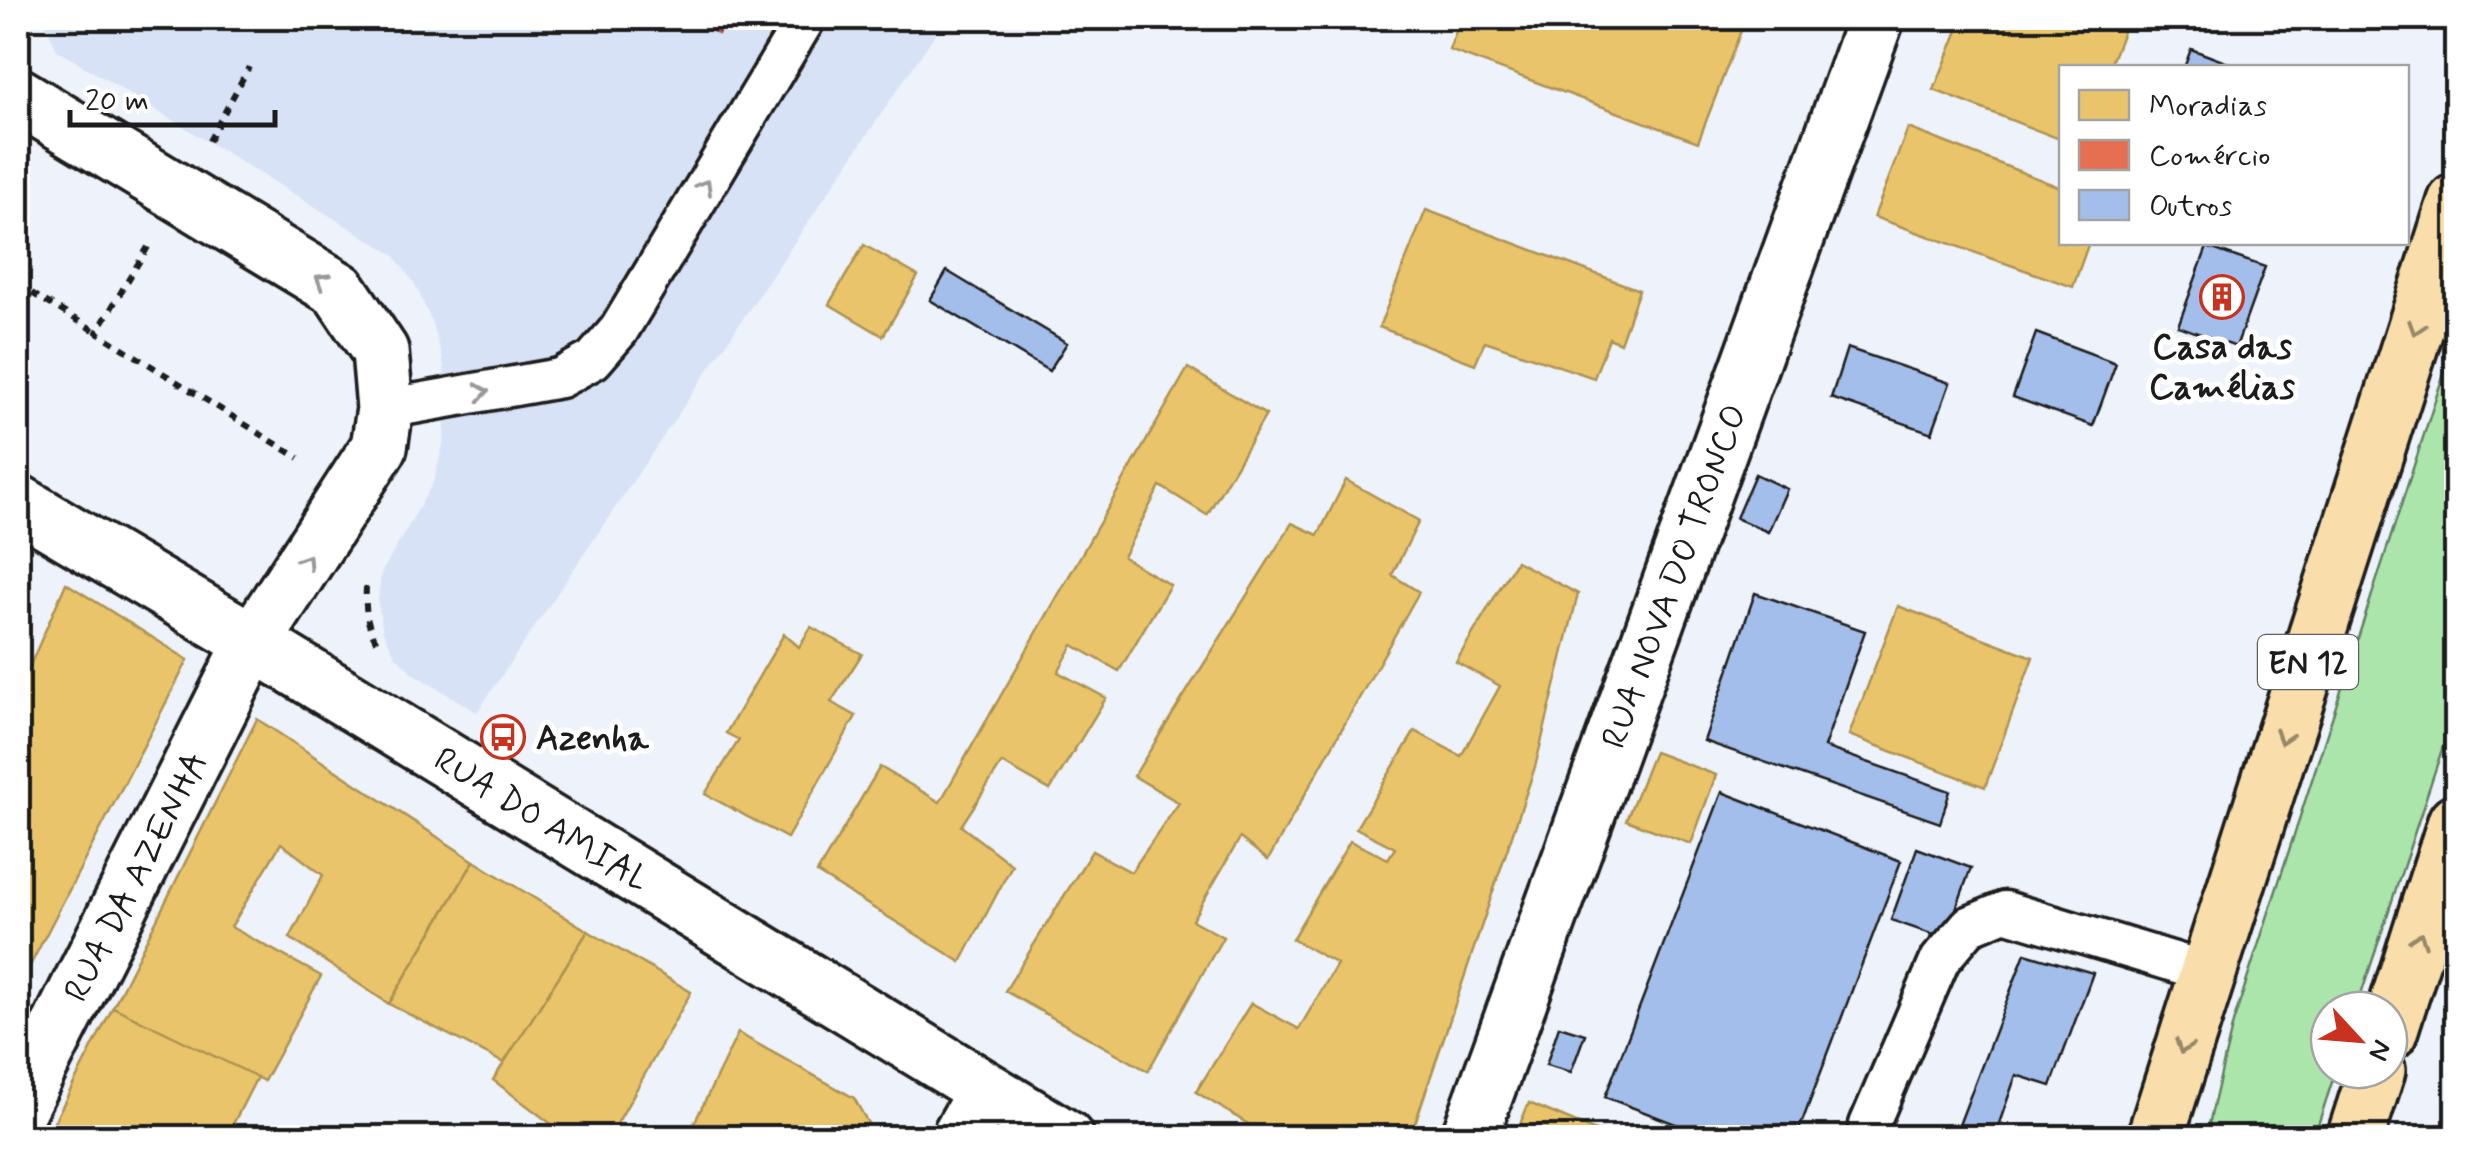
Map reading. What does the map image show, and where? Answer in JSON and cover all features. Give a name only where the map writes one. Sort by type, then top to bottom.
[{"type":"main road","name":"EN 12","points":[[2154,1138],[2456,202]]},
{"type":"main road","points":[[2402,990],[2456,822]]},
{"type":"main road","points":[[2355,1138],[2371,1090]]},
{"type":"street","name":"RUA NOVA DO TRONCO","points":[[1469,1138],[1876,18]]},
{"type":"street","points":[[18,96],[339,290],[380,351],[386,409]]},
{"type":"street","name":"RUA DA AZENHA","points":[[18,1106],[253,642],[378,446],[386,409]]},
{"type":"street","name":"RUA DO AMIAL","points":[[18,503],[253,642],[1064,1138]]},
{"type":"street","points":[[959,1138],[986,1091]]},
{"type":"lane","points":[[386,409],[560,378],[593,360],[619,330],[796,27]]},
{"type":"lane","points":[[1869,1125],[1940,960],[1969,926],[2005,911],[2207,972]]},
{"type":"path","points":[[97,332],[181,193],[248,67]]},
{"type":"path","points":[[18,285],[352,490]]},
{"type":"path","points":[[344,699],[378,642],[370,631],[365,606],[370,572]]},
{"type":"shaded area","points":[[43,18],[946,18],[477,712],[414,674],[395,655],[383,631],[378,603],[381,574],[434,481],[444,441],[447,400],[443,359],[415,284],[393,254],[57,50]]},
{"type":"green space","points":[[2456,336],[2456,707],[2363,990],[2309,990],[2309,1090],[2329,1090],[2314,1137],[2206,1137],[2233,1023]]},
{"type":"building: Moradias","points":[[1461,18],[1729,18],[1744,23],[1698,142],[1449,50]]},
{"type":"building: Moradias","points":[[1963,18],[2097,18],[2124,29],[2110,65],[2059,65],[2059,139],[1934,90]]},
{"type":"building: Moradias","points":[[1908,128],[2059,187],[2059,245],[2088,245],[2073,287],[1874,217]]},
{"type":"building: Moradias","points":[[1426,210],[1639,290],[1620,343],[1609,338],[1594,378],[1485,341],[1475,364],[1379,327]]},
{"type":"building: Moradias","points":[[864,245],[918,276],[883,336],[829,304]]},
{"type":"building: Moradias","points":[[1188,368],[1266,415],[1207,515],[1160,486],[1123,557],[1170,585],[1119,671],[1073,645],[1058,672],[1106,698],[1050,790],[1002,763],[961,826],[1012,865],[961,962],[817,873],[880,767],[940,802]]},
{"type":"building: Moradias","points":[[1346,480],[1419,521],[1392,575],[1419,592],[1268,860],[1240,838],[1192,920],[1223,937],[1148,1071],[1005,991],[1092,851],[1131,872],[1179,803],[1134,776],[1292,523],[1318,535]]},
{"type":"building: Moradias","points":[[1516,561],[1578,594],[1535,767],[1410,1138],[1271,1138],[1196,1092],[1251,1003],[1299,1029],[1337,964],[1292,939],[1350,841],[1388,859],[1395,848],[1356,828],[1415,731],[1461,756],[1500,686],[1456,662]]},
{"type":"building: Moradias","points":[[66,583],[188,660],[18,989],[18,693]]},
{"type":"building: Moradias","points":[[1898,606],[2033,657],[1985,787],[1849,735]]},
{"type":"building: Moradias","points":[[811,627],[862,654],[831,702],[856,716],[787,838],[705,794],[739,740],[726,733],[784,634],[799,647]]},
{"type":"building: Moradias","points":[[257,719],[474,861],[389,1004],[290,938],[323,875],[281,843],[231,927],[321,976],[264,1081],[113,1007]]},
{"type":"building: Moradias","points":[[1654,752],[1716,775],[1691,844],[1626,820]]},
{"type":"building: Moradias","points":[[474,861],[588,931],[504,1063],[389,1004]]},
{"type":"building: Moradias","points":[[588,931],[691,992],[609,1138],[570,1138],[493,1080]]},
{"type":"building: Moradias","points":[[113,1007],[257,1077],[226,1138],[56,1138],[48,1134]]},
{"type":"building: Moradias","points":[[738,1033],[854,1098],[876,1138],[687,1138]]},
{"type":"building: Moradias","points":[[1529,1103],[1612,1138],[1514,1138]]},
{"type":"building: Comércio","points":[[692,18],[728,18],[718,34]]},
{"type":"building: Outros","points":[[2191,49],[2233,65],[2185,65]]},
{"type":"building: Outros","name":"Casa das Camélias","points":[[2207,247],[2265,267],[2236,347],[2178,326]]},
{"type":"building: Outros","points":[[947,271],[1067,343],[1049,371],[930,300]]},
{"type":"building: Outros","points":[[2036,333],[2116,363],[2093,426],[2013,397]]},
{"type":"building: Outros","points":[[1847,348],[1950,383],[1932,433],[1831,398]]},
{"type":"building: Outros","points":[[1755,474],[1787,489],[1768,532],[1736,518]]},
{"type":"building: Outros","points":[[1755,593],[1865,631],[1824,747],[1950,791],[1940,823],[1704,741]]},
{"type":"building: Outros","points":[[1722,792],[1901,861],[1796,1138],[1712,1138],[1605,1097]]},
{"type":"building: Outros","points":[[1917,848],[1971,868],[1945,939],[1891,920]]},
{"type":"building: Outros","points":[[2025,953],[2093,973],[2051,1086],[2016,1075],[1994,1138],[1954,1138]]},
{"type":"building: Outros","points":[[1559,1026],[1585,1034],[1571,1072],[1546,1065]]},
{"type":"place","name":"Casa das Camélias","points":[[2222,297]]},
{"type":"place","name":"Azenha","points":[[503,737]]}]
